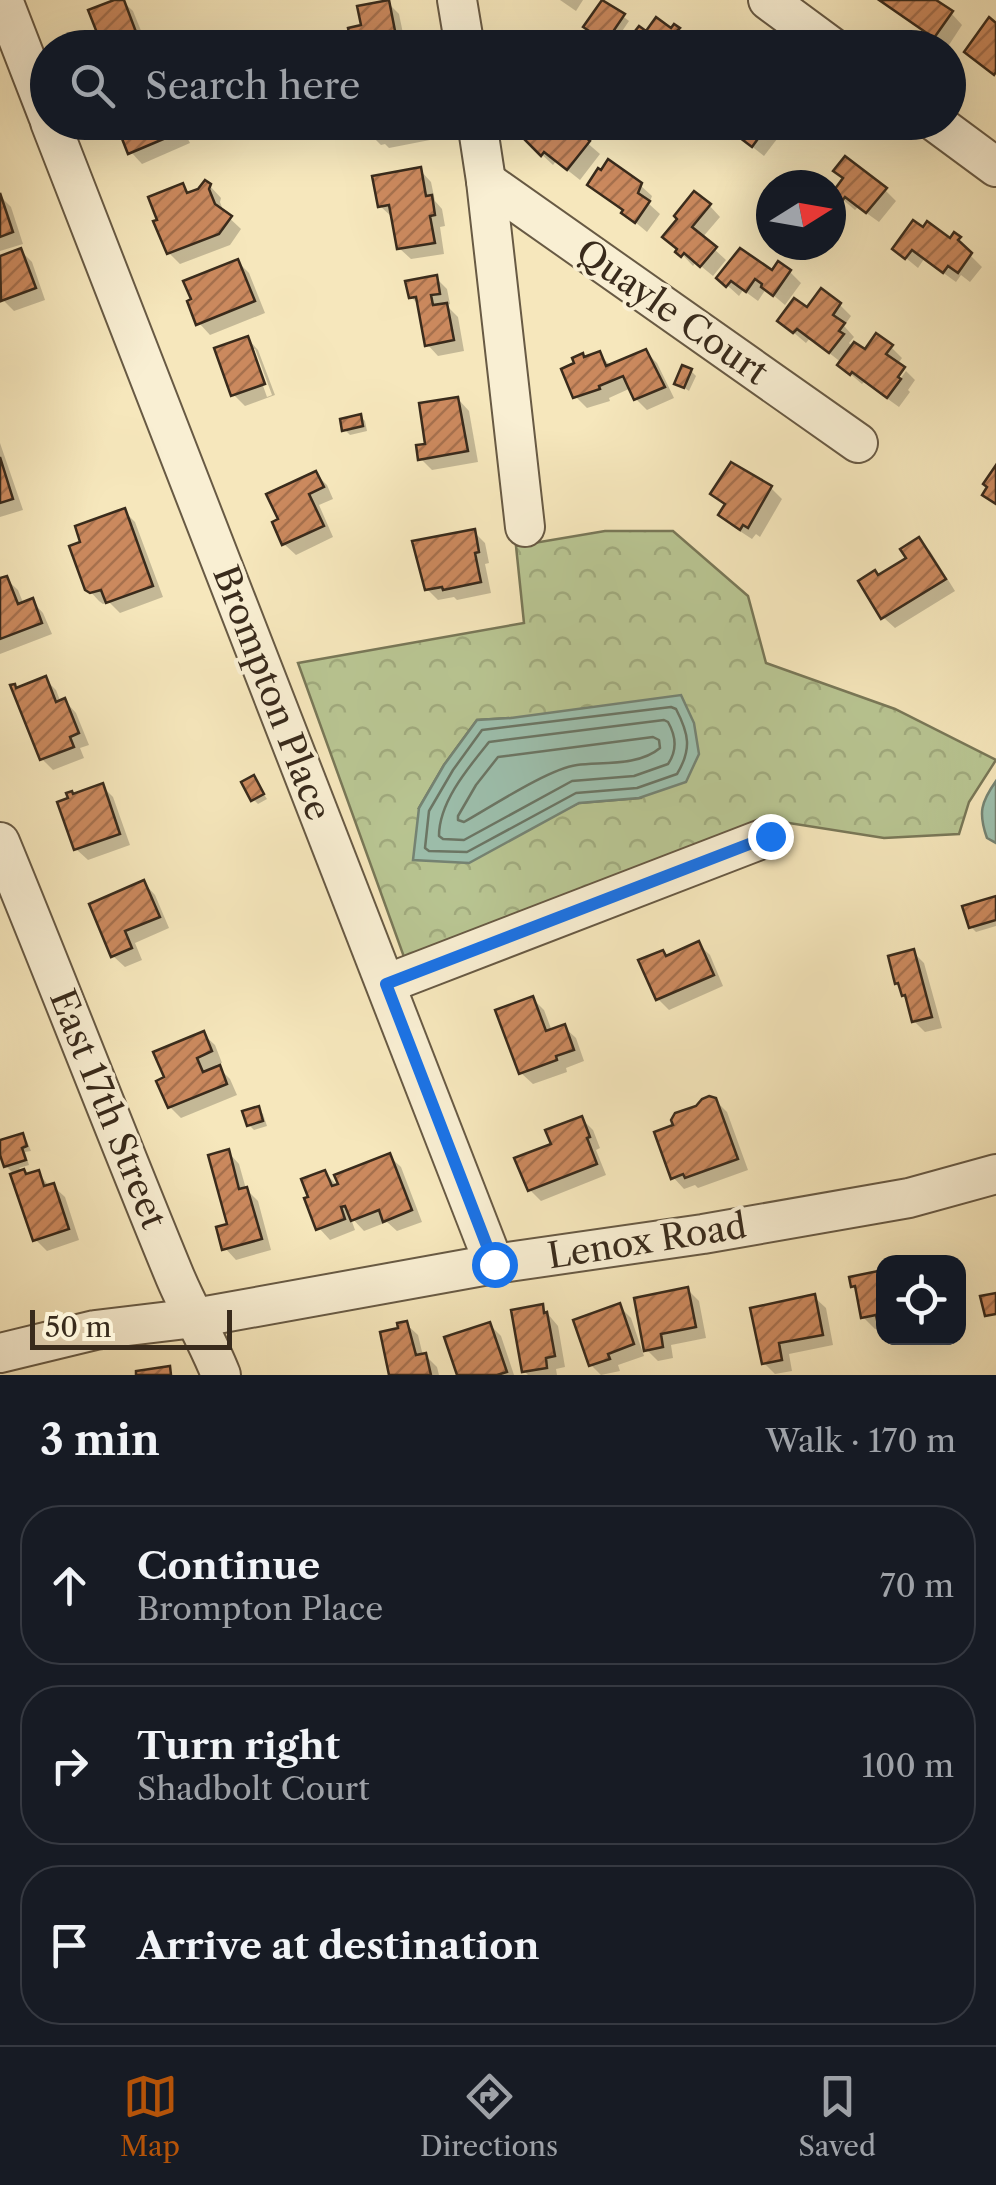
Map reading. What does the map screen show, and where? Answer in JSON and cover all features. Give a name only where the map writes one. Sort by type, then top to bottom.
[{"type":"street","points":[[2,0],[30,71]]},
{"type":"street","points":[[457,0],[462,30]]},
{"type":"street","points":[[768,0],[809,30]]},
{"type":"street","name":"Brompton Place","points":[[57,140],[494,1264]]},
{"type":"street","points":[[480,140],[526,527]]},
{"type":"street","points":[[959,140],[996,167]]},
{"type":"street","name":"Quayle Court","points":[[486,181],[858,443]]},
{"type":"street","points":[[386,984],[770,836]]},
{"type":"street","name":"East 17th Street","points":[[0,842],[174,1276],[221,1375]]},
{"type":"street","name":"Lenox Road","points":[[0,1353],[95,1330],[195,1318],[494,1264],[871,1205],[996,1174]]},
{"type":"green space","points":[[605,531],[673,531],[748,596],[766,663],[895,709],[996,760],[969,802],[959,834],[884,838],[770,820],[404,957],[298,663],[524,623],[516,546]],"holes":[[[511,718],[639,798],[579,803],[536,824],[419,808],[477,720]]]},
{"type":"water","points":[[681,695],[694,723],[699,754],[686,782],[639,798],[579,803],[469,863],[413,860],[419,808],[477,720]]},
{"type":"water","points":[[996,781],[996,843],[987,838],[982,815],[984,802]]},
{"type":"building","points":[[124,0],[135,30],[96,30],[88,10]]},
{"type":"building","points":[[389,0],[395,30],[348,30],[361,25],[357,6]]},
{"type":"building","points":[[602,0],[625,14],[614,30],[583,27]]},
{"type":"building","points":[[879,0],[936,0],[953,11],[940,30],[922,30]]},
{"type":"building","points":[[656,17],[671,28],[674,24],[680,28],[678,30],[647,30]]},
{"type":"building","points":[[989,17],[996,23],[994,75],[966,54]]},
{"type":"building","points":[[123,140],[161,140],[128,154]]},
{"type":"building","points":[[525,140],[590,141],[567,170],[544,152],[541,156]]},
{"type":"building","points":[[845,156],[887,188],[866,213],[846,198],[846,170],[834,170]]},
{"type":"building","points":[[608,159],[642,183],[638,193],[650,201],[635,223],[587,185]]},
{"type":"building","points":[[421,167],[426,196],[432,195],[435,215],[430,216],[435,243],[397,249],[389,205],[378,207],[372,176]]},
{"type":"building","points":[[205,180],[211,184],[215,204],[232,216],[219,234],[167,254],[148,197],[183,183],[187,193],[198,189]]},
{"type":"building","points":[[694,191],[711,204],[692,227],[717,247],[700,267],[684,253],[681,257],[662,237]]},
{"type":"building","points":[[0,193],[13,232],[0,237]]},
{"type":"building","points":[[913,220],[923,227],[927,221],[950,238],[954,232],[961,237],[958,240],[972,253],[958,273],[948,266],[943,273],[912,250],[905,259],[892,249]]},
{"type":"building","points":[[21,248],[36,288],[1,301],[0,256]]},
{"type":"building","points":[[740,248],[772,270],[778,261],[791,270],[773,296],[755,279],[746,292],[731,281],[726,287],[716,278]]},
{"type":"building","points":[[238,259],[255,301],[196,325],[183,281]]},
{"type":"building","points":[[437,275],[440,294],[431,295],[433,305],[447,303],[454,340],[425,346],[416,297],[409,298],[405,281]]},
{"type":"building","points":[[821,288],[841,303],[833,315],[845,323],[839,331],[844,334],[829,353],[797,329],[793,333],[777,321],[794,298],[807,307]]},
{"type":"building","points":[[876,333],[893,345],[886,354],[905,367],[887,398],[837,365],[854,342],[865,349]]},
{"type":"building","points":[[248,336],[265,384],[231,396],[214,348]]},
{"type":"building","points":[[646,349],[665,387],[634,400],[623,376],[573,398],[561,369],[574,363],[572,358],[600,351],[606,366]]},
{"type":"building","points":[[682,365],[692,369],[684,388],[674,384]]},
{"type":"building","points":[[458,397],[468,451],[418,460],[416,445],[425,444],[419,403]]},
{"type":"building","points":[[361,414],[363,426],[342,431],[340,419]]},
{"type":"building","points":[[0,457],[13,499],[0,503]]},
{"type":"building","points":[[731,462],[772,486],[748,528],[743,525],[740,530],[718,515],[725,504],[710,494]]},
{"type":"building","points":[[996,465],[996,504],[982,495],[987,487],[983,484]]},
{"type":"building","points":[[316,471],[324,487],[309,494],[324,526],[282,545],[272,522],[278,519],[266,494]]},
{"type":"building","points":[[125,508],[153,586],[106,603],[101,590],[85,590],[69,546],[80,542],[75,526]]},
{"type":"building","points":[[475,529],[481,582],[425,590],[412,541]]},
{"type":"building","points":[[919,537],[946,579],[881,619],[858,581],[875,570],[878,575],[906,558],[900,549]]},
{"type":"building","points":[[7,576],[18,604],[33,598],[42,623],[0,639],[0,578]]},
{"type":"building","points":[[46,676],[56,702],[65,698],[79,733],[70,737],[74,747],[40,760],[10,685],[15,684],[16,688]]},
{"type":"building","points":[[254,775],[264,794],[251,801],[241,782]]},
{"type":"building","points":[[103,783],[120,834],[74,850],[57,802],[68,798],[66,793]]},
{"type":"building","points":[[144,880],[160,917],[125,931],[132,948],[111,957],[89,904]]},
{"type":"building","points":[[996,896],[996,920],[969,928],[962,906]]},
{"type":"building","points":[[699,941],[714,975],[656,1000],[638,960],[663,950],[666,956]]},
{"type":"building","points":[[914,949],[932,1017],[912,1022],[888,956]]},
{"type":"building","points":[[533,996],[546,1031],[565,1024],[574,1050],[519,1074],[495,1010]]},
{"type":"building","points":[[204,1031],[212,1051],[197,1058],[203,1072],[220,1065],[227,1084],[168,1108],[156,1081],[164,1077],[153,1052]]},
{"type":"building","points":[[709,1096],[716,1098],[738,1159],[685,1178],[683,1174],[671,1179],[654,1132],[673,1125],[675,1113],[696,1106]]},
{"type":"building","points":[[259,1106],[263,1121],[247,1126],[242,1111]]},
{"type":"building","points":[[582,1116],[597,1164],[528,1191],[514,1158],[551,1144],[545,1130]]},
{"type":"building","points":[[23,1133],[26,1160],[4,1167],[0,1140]]},
{"type":"building","points":[[229,1149],[239,1189],[247,1187],[262,1239],[222,1250],[216,1227],[227,1224],[208,1155]]},
{"type":"building","points":[[390,1153],[412,1210],[383,1222],[379,1210],[351,1221],[345,1206],[341,1207],[345,1219],[316,1230],[301,1179],[325,1170],[332,1186],[338,1184],[334,1175]]},
{"type":"building","points":[[24,1169],[26,1174],[39,1170],[44,1186],[54,1183],[69,1229],[33,1241],[10,1174]]},
{"type":"building","points":[[876,1271],[876,1315],[861,1318],[855,1286],[851,1287],[849,1277]]},
{"type":"building","points":[[688,1287],[696,1327],[661,1334],[663,1347],[644,1351],[634,1298]]},
{"type":"building","points":[[996,1293],[996,1314],[985,1316],[980,1296]]},
{"type":"building","points":[[815,1294],[823,1335],[779,1343],[782,1360],[762,1364],[750,1308]]},
{"type":"building","points":[[620,1303],[634,1344],[589,1366],[573,1320]]},
{"type":"building","points":[[543,1304],[555,1356],[546,1358],[547,1368],[522,1372],[511,1310]]},
{"type":"building","points":[[407,1321],[416,1355],[426,1353],[431,1375],[389,1375],[380,1332],[398,1328],[397,1323]]},
{"type":"building","points":[[490,1322],[507,1372],[457,1375],[444,1337]]},
{"type":"building","points":[[170,1366],[171,1375],[136,1375],[136,1371]]},
{"type":"route","points":[[494,1264],[386,984],[770,836]]}]
